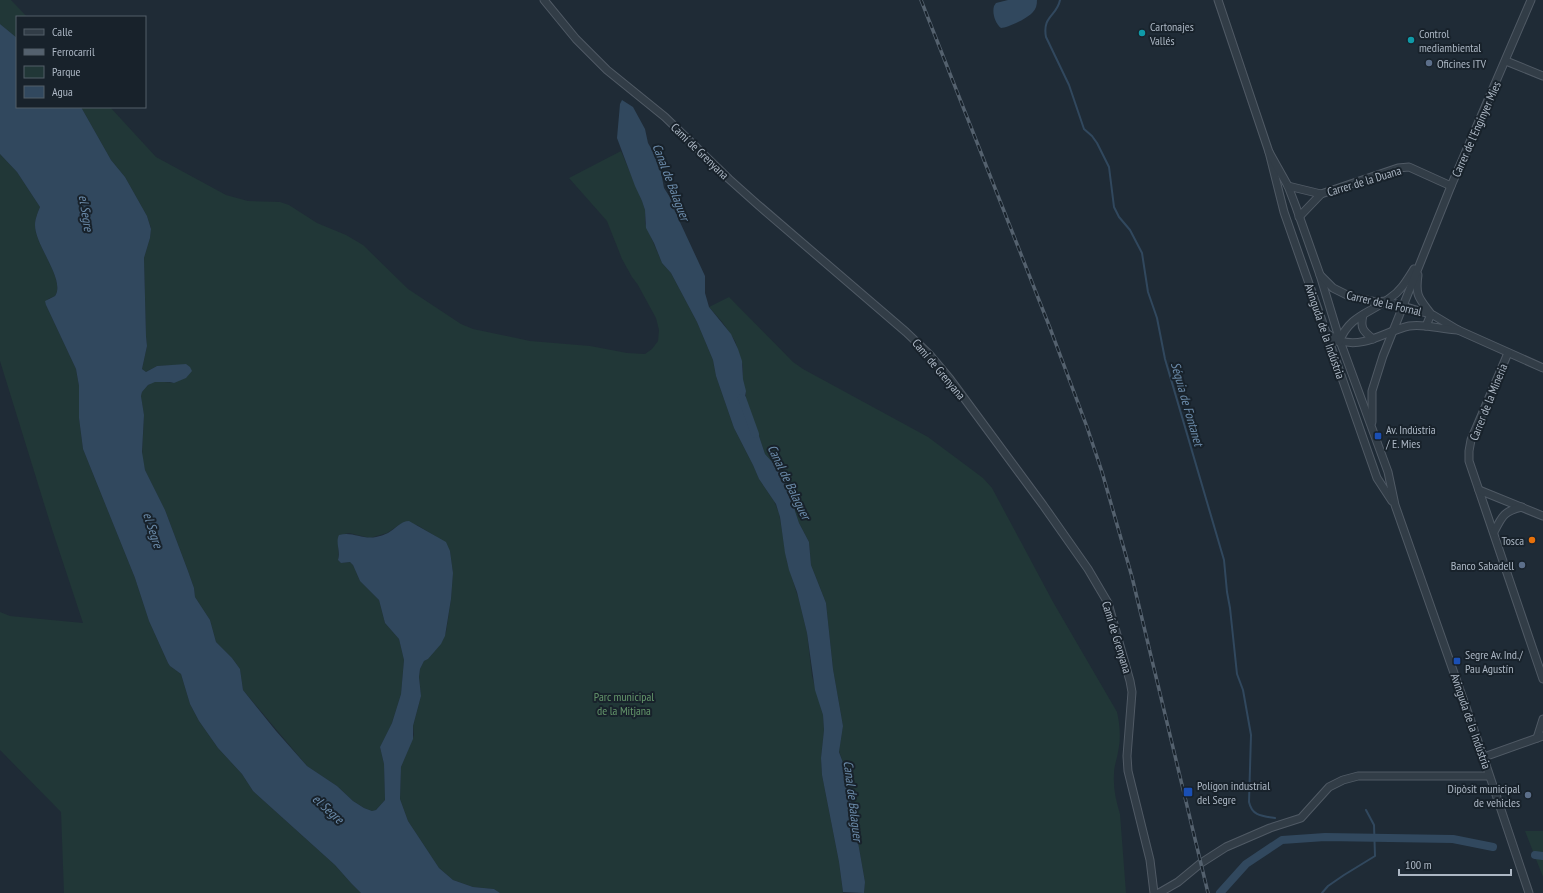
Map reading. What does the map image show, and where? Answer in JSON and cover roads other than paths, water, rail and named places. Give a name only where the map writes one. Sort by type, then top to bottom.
[{"type":"street","name":"Camí de Grenyana","points":[[544,0],[576,39],[607,70],[665,117],[729,179],[906,332],[929,354],[950,379],[1062,531],[1102,592],[1112,616],[1128,671],[1132,692],[1128,764],[1131,785],[1150,860],[1154,893]]},
{"type":"street","name":"Avinguda de la Indústria","points":[[1218,0],[1269,152],[1284,212],[1325,332],[1377,478],[1395,505]]},
{"type":"street","name":"Carrer de l'Enginyer Mies","points":[[1372,428],[1372,391],[1392,331],[1404,305],[1451,186],[1531,0]]},
{"type":"street","points":[[1506,61],[1543,76]]},
{"type":"street","name":"Avinguda de la Indústria","points":[[1269,152],[1288,186],[1320,275],[1340,341],[1388,472],[1395,505],[1484,757],[1529,893]]},
{"type":"street","name":"Carrer de la Duana","points":[[1299,217],[1321,194],[1398,168],[1409,167],[1451,186]]},
{"type":"street","name":"Carrer de la Duana","points":[[1288,186],[1321,194]]},
{"type":"street","name":"Carrer de l'Enginyer Mies","points":[[1335,358],[1345,329],[1355,319],[1386,301],[1402,288],[1421,259]]},
{"type":"street","points":[[1421,259],[1416,289],[1419,298],[1430,314]]},
{"type":"street","name":"Carrer de la Fornal","points":[[1320,275],[1333,288],[1350,297],[1376,302],[1386,301],[1404,305],[1430,314],[1458,330],[1543,368]]},
{"type":"street","name":"Carrer de la Fornal","points":[[1426,326],[1430,314]]},
{"type":"street","points":[[1363,315],[1361,325],[1365,332],[1373,339]]},
{"type":"street","name":"Carrer de la Fornal","points":[[1325,332],[1340,341],[1356,343],[1373,339],[1408,326],[1419,325],[1446,330],[1458,330]]},
{"type":"street","name":"Carrer de la Mineria","points":[[1508,352],[1471,440],[1469,461],[1543,679]]},
{"type":"street","points":[[1479,490],[1543,516]]},
{"type":"street","points":[[1494,532],[1504,514],[1522,507]]},
{"type":"street","points":[[1484,757],[1540,737],[1543,719]]},
{"type":"street","points":[[1159,893],[1178,882],[1201,863],[1226,847],[1270,828],[1301,818],[1308,812],[1329,786],[1342,780],[1358,776],[1490,776]]},
{"type":"water","points":[[1008,0],[1037,0],[1037,4],[1034,11],[1027,17],[1013,25],[1001,28],[994,18],[994,6],[996,3]]},
{"type":"water","name":"el Segre","points":[[0,24],[16,37],[16,108],[82,108],[111,160],[125,177],[147,216],[151,229],[144,258],[147,346],[142,369],[146,372],[157,366],[186,364],[192,371],[186,378],[174,383],[155,382],[148,385],[142,392],[141,396],[144,415],[142,452],[145,470],[165,510],[194,588],[195,597],[210,620],[216,642],[232,658],[240,669],[243,690],[307,766],[337,786],[353,801],[372,811],[376,810],[385,800],[384,764],[380,747],[392,723],[401,694],[404,660],[399,639],[385,623],[379,600],[360,581],[353,565],[350,562],[341,563],[338,560],[338,538],[339,535],[344,534],[371,538],[376,537],[384,535],[406,521],[409,521],[446,542],[450,551],[453,573],[451,599],[445,636],[441,644],[428,659],[424,661],[420,669],[419,677],[421,696],[413,726],[413,739],[401,767],[400,799],[408,821],[439,868],[453,880],[473,887],[494,889],[500,893],[361,893],[335,865],[253,791],[242,774],[218,748],[199,721],[190,704],[181,674],[168,663],[149,621],[135,578],[83,449],[79,418],[79,386],[76,369],[45,301],[55,296],[57,281],[36,233],[35,223],[40,207],[17,172],[0,154]]},
{"type":"water","points":[[622,100],[633,107],[645,129],[648,143],[659,162],[664,188],[671,199],[705,276],[705,293],[709,307],[731,334],[738,349],[742,361],[743,379],[746,391],[744,403],[750,423],[758,433],[765,454],[787,478],[793,490],[795,511],[799,523],[809,542],[811,565],[826,603],[833,669],[843,726],[839,752],[845,768],[865,882],[864,893],[843,892],[839,862],[822,775],[821,758],[824,730],[823,715],[815,690],[807,633],[797,592],[785,553],[780,517],[776,504],[759,479],[734,428],[716,376],[713,360],[697,322],[671,273],[662,263],[646,228],[645,210],[617,138],[620,104]]},
{"type":"waterway","name":"Séquia de Fontanet","points":[[1060,0],[1056,10],[1046,25],[1046,37],[1069,85],[1084,129],[1097,143],[1109,167],[1114,207],[1119,217],[1130,230],[1142,253],[1148,292],[1157,318],[1165,359],[1224,560],[1237,674],[1243,690],[1251,735],[1250,807],[1255,813],[1262,816],[1275,818]]},
{"type":"waterway","name":"Canal de Balaguer","points":[[742,398],[755,434]]},
{"type":"waterway","name":"Séquia de Fontanet","points":[[1322,893],[1328,886],[1375,856],[1374,825],[1366,810]]},
{"type":"waterway","points":[[1220,893],[1246,864],[1282,840],[1325,837],[1453,839],[1493,847]]},
{"type":"waterway","points":[[1535,855],[1543,856]]},
{"type":"railway","points":[[921,0],[1050,328],[1102,472],[1132,577],[1208,893]]},
{"type":"place","name":"Cartonajes Vallés","points":[[1142,33]]},
{"type":"place","name":"Control mediambiental","points":[[1411,40]]},
{"type":"place","name":"Oficines ITV","points":[[1429,63]]},
{"type":"place","name":"Av. Indústria / E. Mies","points":[[1378,436]]},
{"type":"place","name":"Tosca","points":[[1532,540]]},
{"type":"place","name":"Banco Sabadell","points":[[1522,565]]},
{"type":"place","name":"Segre Av. Ind./ Pau Agustín","points":[[1457,661]]},
{"type":"place","name":"Polígon industrial del Segre","points":[[1188,792]]},
{"type":"place","name":"Dipòsit municipal de vehicles","points":[[1528,795]]},
{"type":"park label","name":"Parc municipal de la Mitjana","points":[[624,703]]}]
